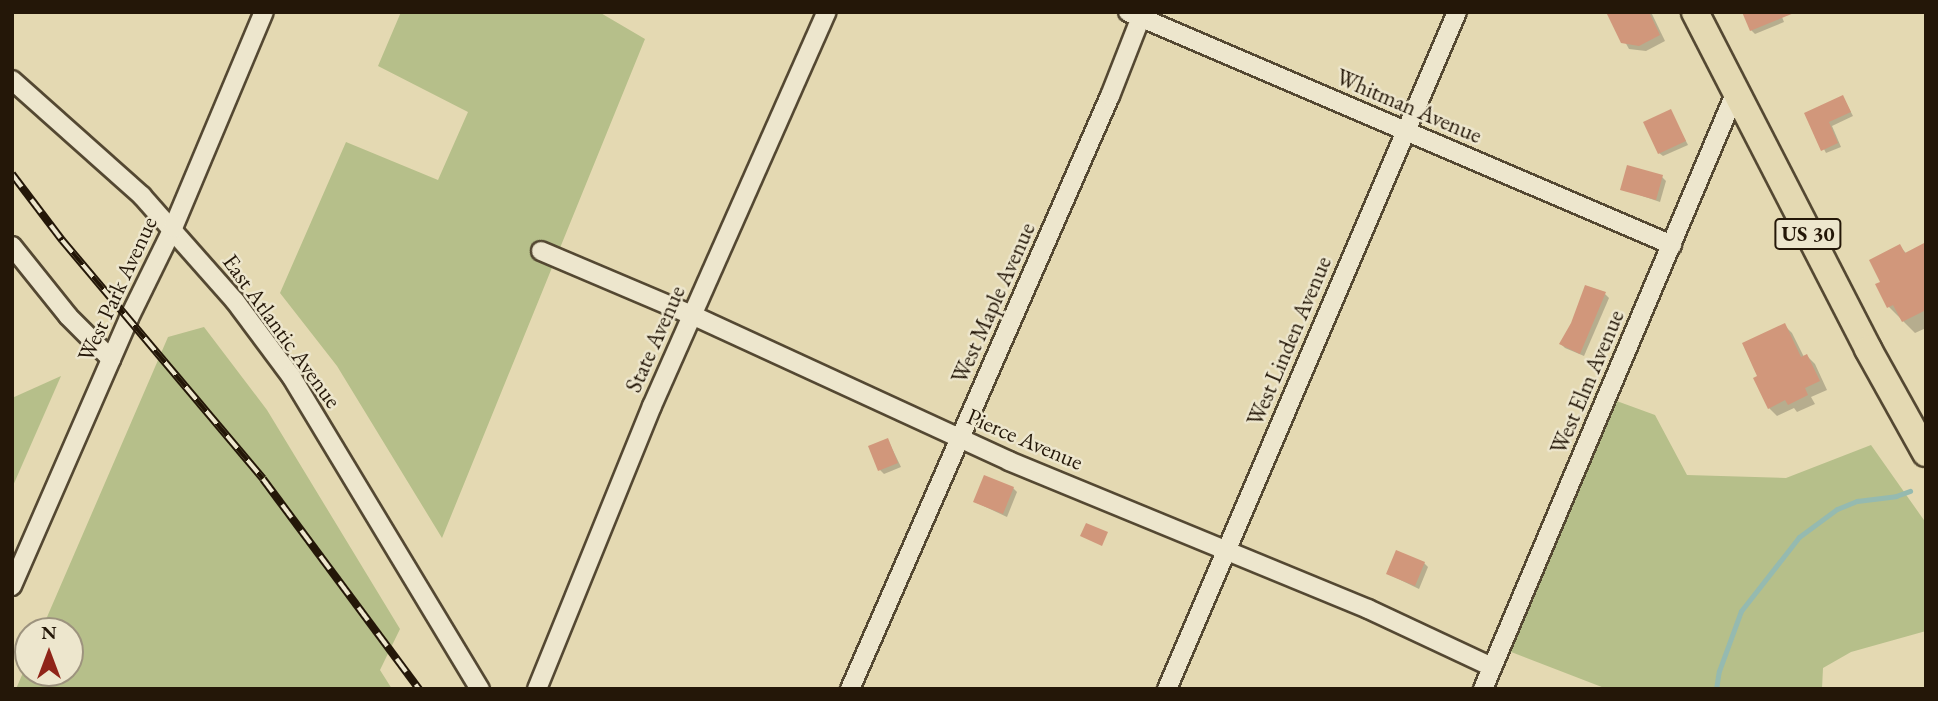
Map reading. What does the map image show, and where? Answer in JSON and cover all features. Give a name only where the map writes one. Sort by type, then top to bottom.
[{"type":"highway","name":"US 30","points":[[1695,12],[1868,349],[1926,453]]},
{"type":"street","name":"West Park Avenue","points":[[12,586],[111,359],[173,228],[264,12]]},
{"type":"street","name":"State Avenue","points":[[537,689],[692,315],[827,12]]},
{"type":"street","name":"West Linden Avenue","points":[[1167,689],[1457,12]]},
{"type":"street","name":"Whitman Avenue","points":[[1138,14],[1672,245]]},
{"type":"street","name":"West Maple Avenue","points":[[850,689],[961,439],[1138,14]]},
{"type":"street","name":"East Atlantic Avenue","points":[[12,80],[142,196],[236,301],[291,376],[480,689]]},
{"type":"street","name":"West Elm Avenue","points":[[1483,689],[1735,94]]},
{"type":"street","points":[[12,246],[68,316],[111,359]]},
{"type":"street","name":"Pierce Avenue","points":[[541,251],[692,315],[961,439],[1368,609],[1492,667]]},
{"type":"green space","points":[[401,12],[599,12],[645,39],[442,538],[337,366],[280,293],[346,142],[438,180],[468,112],[378,66]]},
{"type":"green space","points":[[204,327],[267,410],[400,629],[380,670],[392,689],[16,689],[84,687],[84,617],[47,617],[168,337]]},
{"type":"green space","points":[[61,376],[12,488],[12,398]]},
{"type":"green space","points":[[1603,396],[1655,415],[1687,475],[1786,478],[1871,445],[1926,523],[1926,631],[1851,652],[1823,668],[1822,689],[1607,689],[1501,648]]},
{"type":"building","points":[[1606,12],[1649,12],[1660,35],[1639,46],[1621,43]]},
{"type":"building","points":[[1742,12],[1794,12],[1794,13],[1750,31]]},
{"type":"building","points":[[1843,95],[1851,112],[1829,122],[1838,143],[1821,151],[1804,113]]},
{"type":"building","points":[[1671,109],[1686,141],[1658,154],[1643,122]]},
{"type":"building","points":[[1627,165],[1663,175],[1656,200],[1620,190]]},
{"type":"building","points":[[1926,242],[1926,310],[1902,322],[1893,305],[1887,308],[1875,284],[1880,282],[1869,260],[1900,244],[1905,253]]},
{"type":"building","points":[[1585,285],[1606,292],[1580,354],[1559,344],[1571,323]]},
{"type":"building","points":[[1785,323],[1801,357],[1807,354],[1820,381],[1805,388],[1808,395],[1788,405],[1785,400],[1768,409],[1753,378],[1757,376],[1742,343]]},
{"type":"building","points":[[888,438],[898,463],[878,471],[868,446]]},
{"type":"building","points":[[984,475],[1014,487],[1003,514],[973,502]]},
{"type":"building","points":[[1086,523],[1108,532],[1102,546],[1080,536]]},
{"type":"building","points":[[1396,550],[1425,562],[1415,586],[1386,574]]},
{"type":"waterway","points":[[1716,689],[1719,671],[1741,611],[1799,537],[1837,509],[1857,501],[1896,496],[1910,491]]},
{"type":"railway","points":[[12,174],[62,240],[263,479],[419,689]]}]
